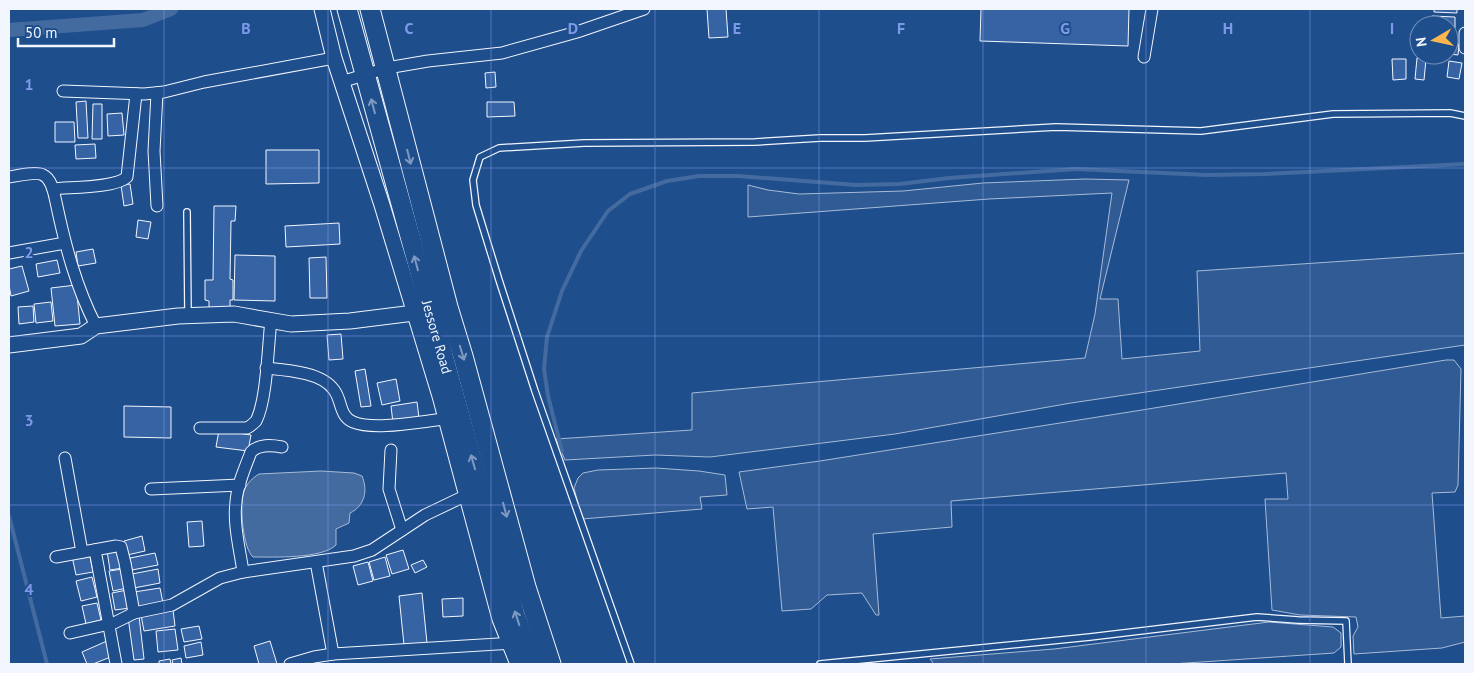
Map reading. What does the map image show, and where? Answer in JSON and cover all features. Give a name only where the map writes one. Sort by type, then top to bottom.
[{"type":"highway","name":"Jessore Road","points":[[347,9],[422,312],[474,492],[516,615],[517,643],[533,664]]},
{"type":"highway","points":[[370,9],[387,68],[448,307],[526,587],[551,664]]},
{"type":"street","points":[[342,82],[387,68],[428,61],[502,53],[577,32],[644,9]]},
{"type":"street","points":[[1144,57],[1152,9]]},
{"type":"street","points":[[70,633],[108,624],[134,613],[172,604],[220,578],[243,572],[354,556],[372,550],[425,515],[474,492],[446,419],[422,312],[382,205],[334,58],[322,10]]},
{"type":"street","points":[[1465,33],[1465,48]]},
{"type":"street","points":[[63,91],[156,93],[334,58]]},
{"type":"street","points":[[156,93],[154,151],[158,206]]},
{"type":"street","points":[[52,189],[112,184],[123,181],[128,177],[136,94]]},
{"type":"street","points":[[9,177],[43,174],[48,179],[65,242],[84,301],[96,326]]},
{"type":"street","points":[[9,253],[65,242]]},
{"type":"street","points":[[9,345],[81,336],[96,326],[188,316],[234,314],[291,324],[350,321],[448,307]]},
{"type":"street","points":[[200,428],[247,428],[253,425],[260,411],[271,320]]},
{"type":"street","points":[[266,368],[303,373],[328,383],[335,390],[342,412],[354,422],[383,425],[446,419]]},
{"type":"street","points":[[243,572],[235,504],[240,484],[251,452],[256,448],[275,445],[282,447]]},
{"type":"street","points":[[390,450],[390,489],[402,530]]},
{"type":"street","points":[[65,458],[82,552]]},
{"type":"street","points":[[151,489],[240,484]]},
{"type":"street","points":[[56,557],[116,546],[121,547],[124,554],[134,613]]},
{"type":"street","points":[[95,550],[116,664]]},
{"type":"street","points":[[316,562],[333,654]]},
{"type":"street","points":[[290,664],[333,654],[517,643],[518,664]]},
{"type":"lane","points":[[630,664],[532,382],[476,205],[473,180],[480,157],[499,148],[584,143],[755,142],[1056,127],[1201,131],[1333,114],[1450,113],[1465,116]]},
{"type":"lane","points":[[187,212],[188,316]]},
{"type":"lane","points":[[820,664],[1090,637],[1257,617],[1346,621],[1348,664]]},
{"type":"shaded area","points":[[1085,179],[1129,180],[1100,299],[1118,299],[1122,359],[1200,351],[1197,271],[1465,253],[1465,345],[1071,403],[895,434],[710,457],[655,455],[565,460],[556,439],[692,430],[692,393],[1085,358],[1095,314],[1112,193],[989,199],[748,217],[748,185],[799,194],[903,191],[983,183]]},
{"type":"shaded area","points":[[1454,360],[1461,369],[1458,485],[1455,492],[1432,493],[1441,618],[1465,616],[1465,642],[1442,648],[1354,654],[1353,636],[1358,627],[1356,617],[1300,615],[1272,610],[1265,499],[1288,499],[1286,473],[951,501],[952,527],[873,534],[879,615],[876,615],[862,593],[827,595],[811,609],[782,611],[773,507],[747,509],[739,472],[1142,410]]},
{"type":"shaded area","points":[[656,468],[725,475],[727,495],[700,497],[702,509],[582,519],[574,488],[578,478],[583,473],[598,470]]},
{"type":"shaded area","points":[[321,471],[354,473],[362,476],[364,481],[365,492],[362,502],[350,513],[349,523],[336,529],[336,545],[329,550],[309,555],[253,557],[247,545],[242,518],[242,501],[245,488],[259,474]]},
{"type":"shaded area","points":[[1269,622],[1333,627],[1341,633],[1341,647],[1334,653],[1172,664],[934,664],[930,659],[1054,649]]},
{"type":"building","points":[[707,9],[726,9],[728,37],[709,38]]},
{"type":"building","points":[[981,9],[1129,9],[1128,46],[980,41]]},
{"type":"building","points":[[1434,9],[1457,9],[1457,13],[1434,12]]},
{"type":"building","points":[[1392,59],[1406,59],[1406,79],[1393,80]]},
{"type":"building","points":[[1459,63],[1462,63],[1459,79],[1447,77],[1448,65],[1459,65]]},
{"type":"building","points":[[1416,65],[1425,65],[1424,80],[1415,79]]},
{"type":"building","points":[[495,72],[496,87],[486,88],[485,73]]},
{"type":"building","points":[[86,101],[88,138],[78,138],[76,102]]},
{"type":"building","points":[[487,102],[514,102],[515,116],[487,117]]},
{"type":"building","points":[[93,104],[102,104],[102,139],[92,139]]},
{"type":"building","points":[[122,113],[124,135],[108,136],[107,114]]},
{"type":"building","points":[[55,122],[74,122],[75,142],[55,142]]},
{"type":"building","points":[[95,144],[96,158],[76,159],[75,145]]},
{"type":"building","points":[[266,150],[319,150],[319,183],[266,184]]},
{"type":"building","points":[[130,184],[133,204],[124,206],[121,185]]},
{"type":"building","points":[[214,206],[236,206],[235,221],[231,221],[230,279],[233,280],[233,300],[230,300],[230,310],[209,310],[209,301],[205,300],[205,280],[213,280]]},
{"type":"building","points":[[138,220],[151,222],[148,239],[136,237]]},
{"type":"building","points":[[339,223],[340,244],[286,247],[285,226]]},
{"type":"building","points":[[93,249],[96,263],[78,266],[76,252]]},
{"type":"building","points":[[235,255],[275,256],[275,301],[234,300]]},
{"type":"building","points":[[326,257],[327,298],[310,298],[309,258]]},
{"type":"building","points":[[57,260],[60,273],[38,277],[36,264]]},
{"type":"building","points":[[22,266],[29,291],[11,296],[9,269]]},
{"type":"building","points":[[76,285],[80,324],[55,326],[51,288]]},
{"type":"building","points":[[51,302],[53,321],[36,323],[34,304]]},
{"type":"building","points":[[33,306],[34,322],[19,324],[18,307]]},
{"type":"building","points":[[341,334],[343,359],[329,360],[327,335]]},
{"type":"building","points":[[365,369],[371,406],[361,407],[355,371]]},
{"type":"building","points":[[396,379],[400,401],[382,405],[377,383]]},
{"type":"building","points":[[417,402],[419,418],[393,423],[391,406]]},
{"type":"building","points":[[124,406],[171,407],[171,438],[124,437]]},
{"type":"building","points":[[219,430],[251,435],[248,451],[216,447]]},
{"type":"building","points":[[202,521],[204,546],[189,547],[187,522]]},
{"type":"building","points":[[142,536],[145,551],[127,555],[124,541]]},
{"type":"building","points":[[119,548],[123,568],[110,570],[107,551]]},
{"type":"building","points":[[403,550],[409,569],[392,574],[386,555]]},
{"type":"building","points":[[89,552],[93,572],[76,575],[72,556]]},
{"type":"building","points":[[155,553],[158,565],[132,570],[130,558]]},
{"type":"building","points":[[385,557],[390,576],[374,580],[369,562]]},
{"type":"building","points":[[423,560],[427,567],[415,573],[411,565]]},
{"type":"building","points":[[368,562],[373,581],[358,585],[353,566]]},
{"type":"building","points":[[123,569],[127,588],[113,591],[109,571]]},
{"type":"building","points":[[158,569],[160,583],[134,588],[132,574]]},
{"type":"building","points":[[92,577],[97,597],[81,601],[76,581]]},
{"type":"building","points":[[160,588],[163,603],[137,607],[134,592]]},
{"type":"building","points":[[127,590],[130,608],[115,610],[112,593]]},
{"type":"building","points":[[422,593],[427,643],[404,645],[399,596]]},
{"type":"building","points":[[463,598],[463,616],[443,617],[442,599]]},
{"type":"building","points":[[97,603],[101,620],[86,624],[82,606]]},
{"type":"building","points":[[173,610],[175,626],[144,631],[141,615]]},
{"type":"building","points":[[139,616],[144,659],[134,660],[128,617]]},
{"type":"building","points":[[199,626],[202,639],[184,642],[181,629]]},
{"type":"building","points":[[175,629],[178,650],[158,652],[156,631]]},
{"type":"building","points":[[107,641],[113,656],[93,664],[87,664],[82,652]]},
{"type":"building","points":[[270,641],[277,664],[259,664],[254,646]]},
{"type":"building","points":[[201,642],[203,655],[186,658],[184,646]]},
{"type":"building","points":[[181,658],[182,664],[173,664],[172,660]]},
{"type":"building","points":[[170,659],[171,664],[159,664],[159,661]]},
{"type":"waterway","points":[[9,30],[143,20],[171,9]]},
{"type":"waterway","points":[[562,451],[548,396],[544,369],[547,337],[562,291],[581,251],[608,211],[630,194],[667,181],[699,176],[738,176],[856,185],[900,184],[949,178],[1076,169],[1207,175],[1266,174],[1465,164]]},
{"type":"waterway","points":[[9,516],[47,664]]}]
